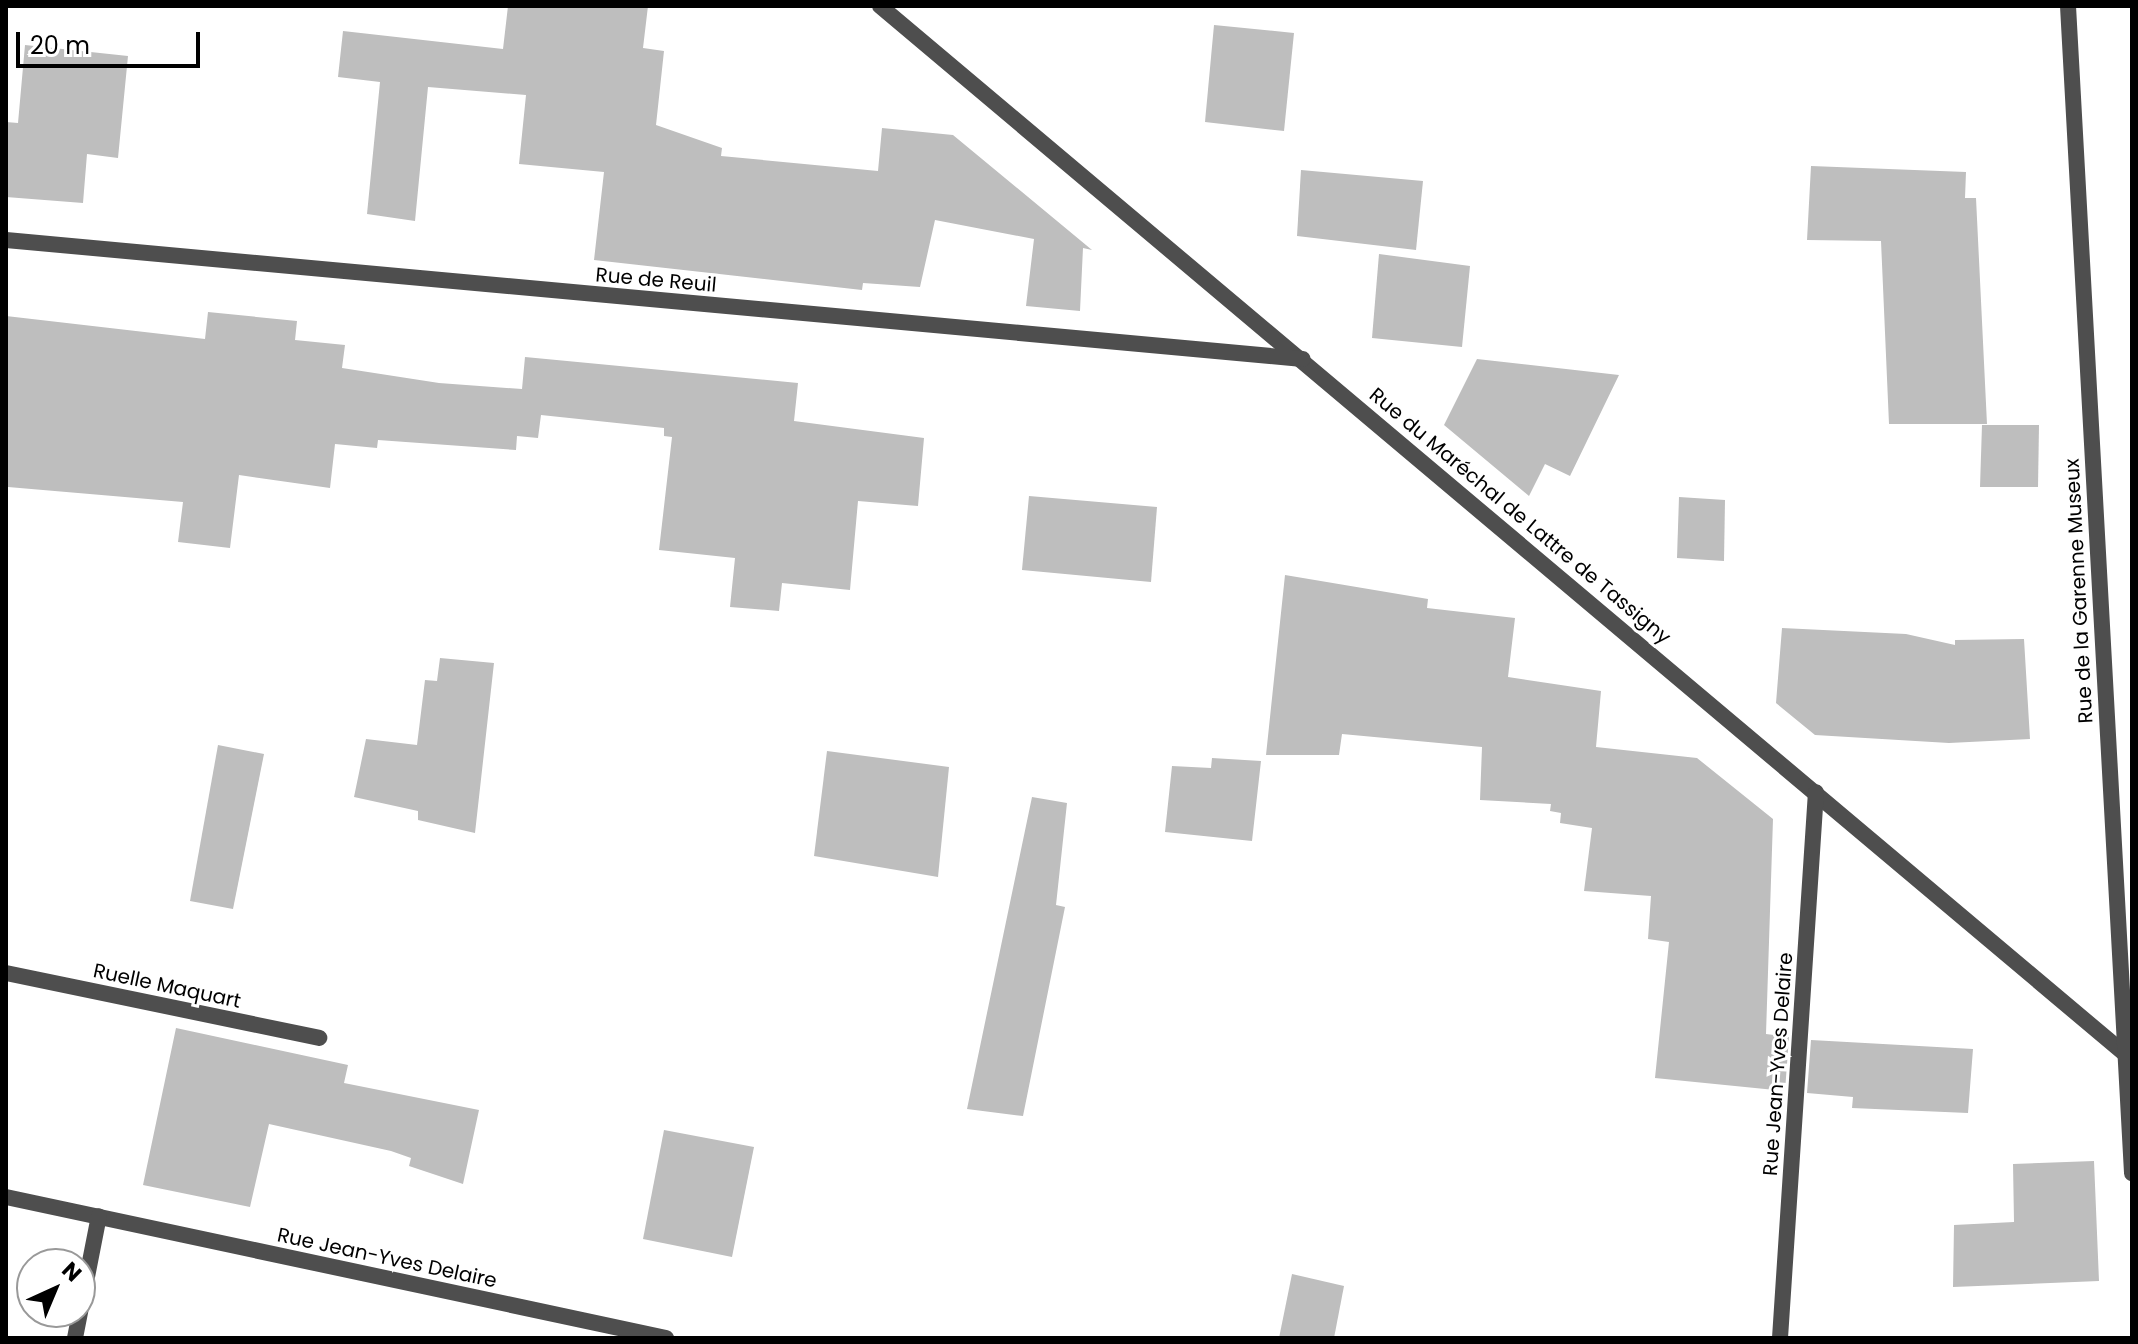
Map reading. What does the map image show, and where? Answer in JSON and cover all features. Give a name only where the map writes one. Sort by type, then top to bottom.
[{"type":"street","name":"Rue du Maréchal de Lattre de Tassigny","points":[[880,6],[2128,1056]]},
{"type":"street","name":"Rue de la Garenne Museux","points":[[2068,6],[2128,1056],[2132,1173]]},
{"type":"street","name":"Rue de Reuil","points":[[6,240],[1303,359]]},
{"type":"street","name":"Rue Jean-Yves Delaire","points":[[1780,1338],[1816,792]]},
{"type":"street","name":"Ruelle Maquart","points":[[6,973],[319,1038]]},
{"type":"street","name":"Rue Jean-Yves Delaire","points":[[6,1197],[666,1338]]},
{"type":"street","points":[[75,1338],[99,1216]]},
{"type":"building","points":[[508,6],[648,6],[643,48],[664,51],[656,125],[722,148],[721,156],[878,171],[882,128],[953,135],[1092,250],[1083,248],[1080,311],[1026,306],[1034,239],[935,220],[920,287],[863,283],[862,290],[594,260],[604,172],[519,164],[526,95],[428,87],[415,221],[367,214],[380,82],[338,77],[343,31],[503,49]]},
{"type":"building","points":[[1214,25],[1294,33],[1284,131],[1205,122]]},
{"type":"building","points":[[25,45],[128,56],[118,158],[87,154],[83,203],[6,197],[6,122],[18,123]]},
{"type":"building","points":[[1811,166],[1966,172],[1965,198],[1976,198],[1987,424],[1889,424],[1881,241],[1807,240]]},
{"type":"building","points":[[1301,170],[1423,181],[1416,250],[1297,236]]},
{"type":"building","points":[[1379,254],[1470,266],[1462,347],[1372,338]]},
{"type":"building","points":[[208,312],[297,321],[295,340],[345,345],[342,368],[439,383],[522,389],[525,357],[798,383],[794,421],[924,438],[918,506],[858,501],[850,590],[782,583],[779,611],[730,607],[735,558],[659,550],[672,437],[664,436],[664,428],[541,415],[538,438],[517,436],[516,450],[378,440],[377,448],[335,444],[330,488],[239,475],[230,548],[178,542],[183,502],[8,487],[6,316],[205,339]]},
{"type":"building","points":[[1477,359],[1619,375],[1570,476],[1545,464],[1529,496],[1444,425]]},
{"type":"building","points":[[1982,425],[2039,425],[2038,487],[1980,487]]},
{"type":"building","points":[[1029,496],[1157,507],[1151,582],[1022,570]]},
{"type":"building","points":[[1679,497],[1725,500],[1724,561],[1677,558]]},
{"type":"building","points":[[1285,575],[1428,599],[1427,608],[1515,618],[1508,677],[1601,691],[1596,747],[1697,758],[1773,819],[1766,1034],[1789,1037],[1785,1091],[1655,1078],[1669,942],[1648,939],[1651,896],[1584,891],[1592,828],[1560,823],[1561,813],[1550,811],[1551,804],[1480,800],[1482,747],[1342,734],[1339,755],[1266,755]]},
{"type":"building","points":[[1782,628],[1906,634],[1955,645],[1955,640],[2024,639],[2030,739],[1949,743],[1815,735],[1776,703]]},
{"type":"building","points":[[440,658],[494,663],[475,833],[418,820],[418,811],[354,797],[366,739],[417,745],[425,680],[437,681]]},
{"type":"building","points":[[218,745],[264,754],[233,909],[190,901]]},
{"type":"building","points":[[827,751],[949,767],[938,877],[814,856]]},
{"type":"building","points":[[1212,758],[1261,761],[1252,841],[1165,832],[1172,766],[1211,768]]},
{"type":"building","points":[[1032,797],[1067,803],[1056,905],[1065,907],[1023,1116],[967,1109]]},
{"type":"building","points":[[176,1028],[348,1065],[344,1083],[479,1110],[463,1184],[409,1166],[411,1158],[391,1151],[269,1124],[250,1207],[143,1185]]},
{"type":"building","points":[[1811,1040],[1973,1049],[1968,1113],[1852,1108],[1853,1097],[1807,1093]]},
{"type":"building","points":[[664,1130],[754,1147],[732,1257],[643,1239]]},
{"type":"building","points":[[2094,1161],[2099,1281],[1953,1287],[1954,1225],[2014,1222],[2013,1164]]},
{"type":"building","points":[[1292,1274],[1344,1286],[1334,1338],[1279,1338]]}]
